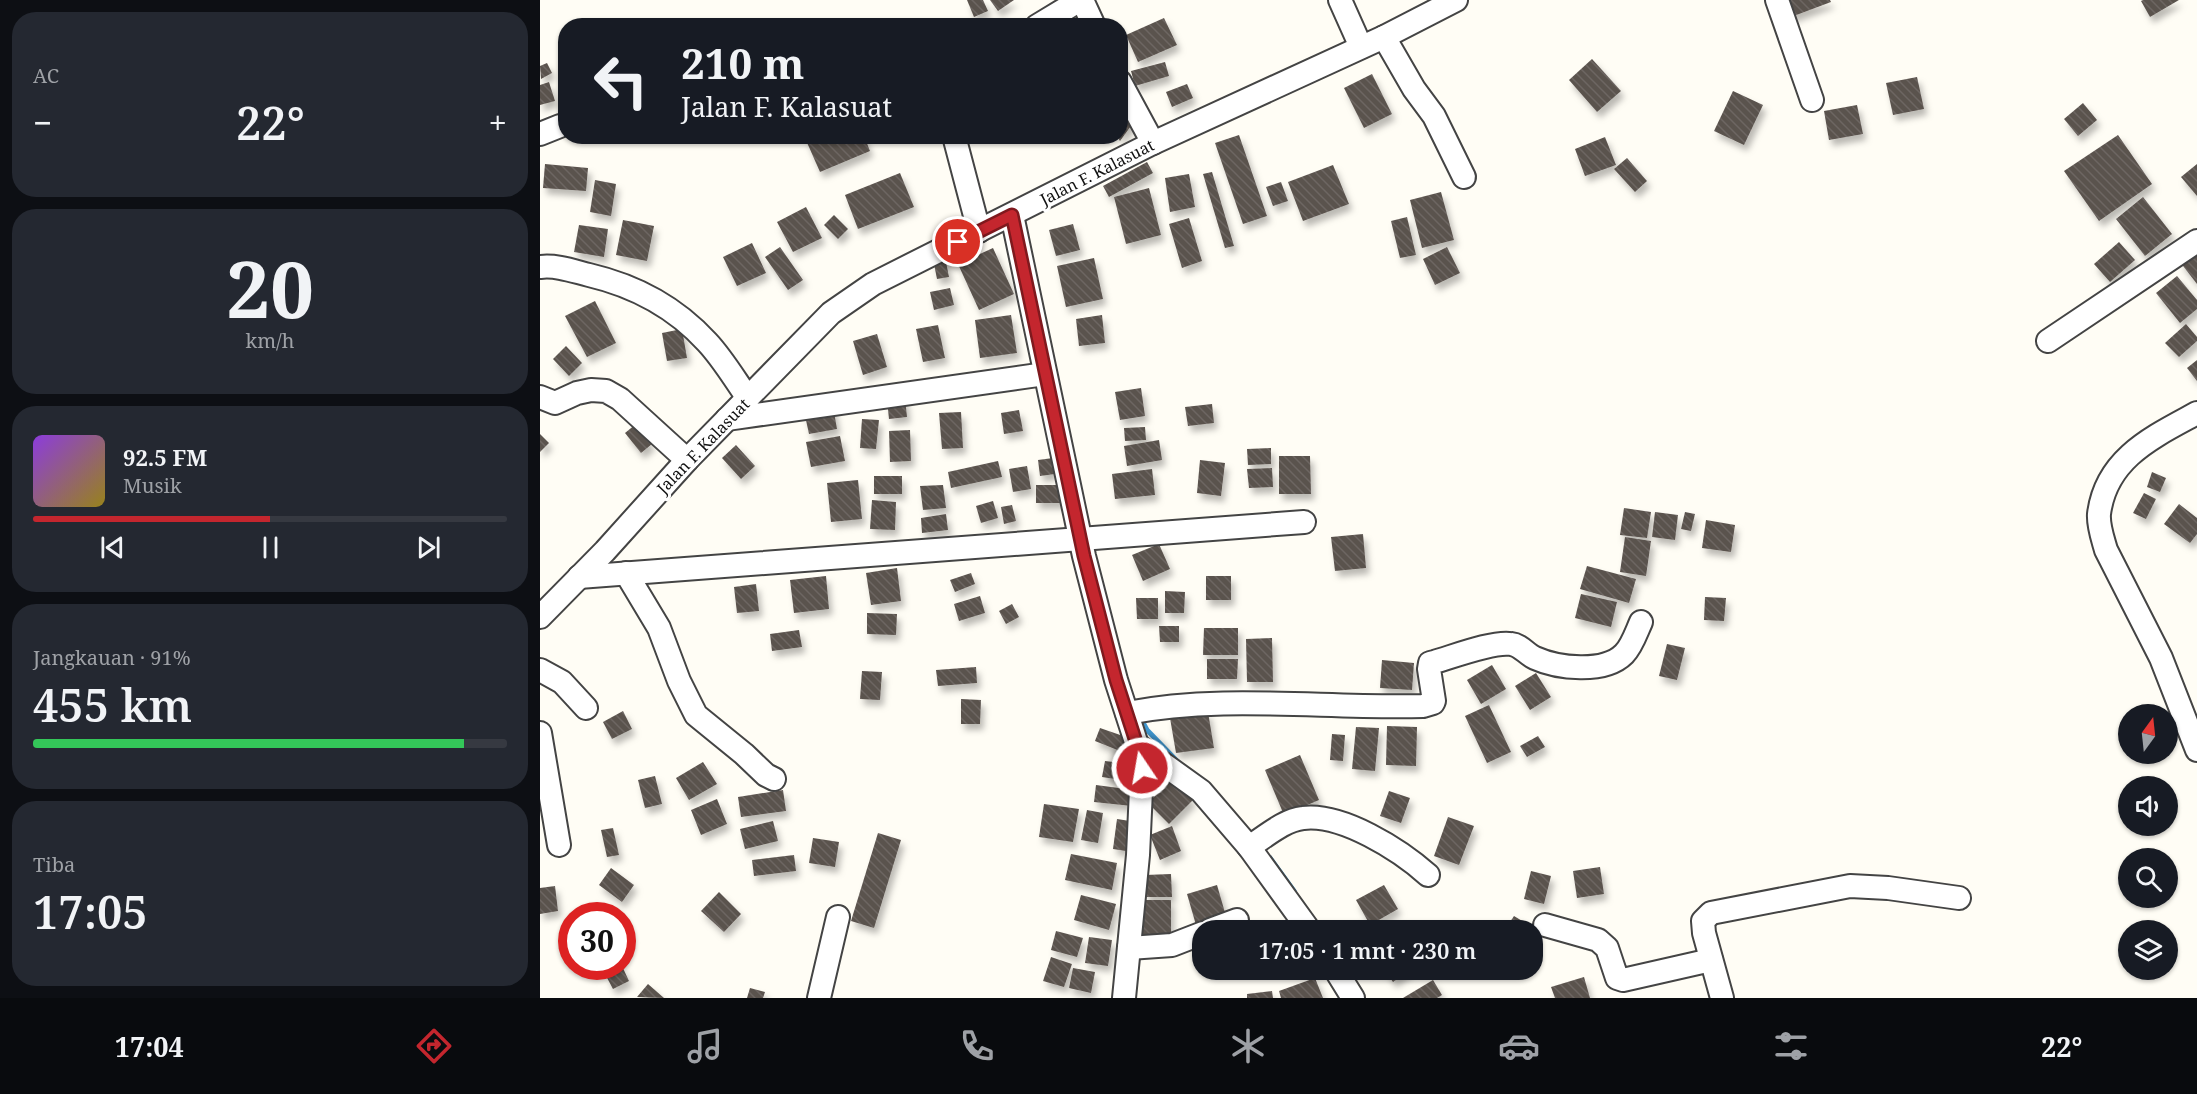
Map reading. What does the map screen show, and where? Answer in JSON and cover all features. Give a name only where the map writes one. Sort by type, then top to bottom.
[{"type":"street","points":[[1051,18],[1081,0],[1090,18]]},
{"type":"street","points":[[1340,0],[1361,47]]},
{"type":"street","name":"Jalan F. Kalasuat","points":[[540,617],[605,551],[687,460],[831,313],[851,297],[1153,143],[1384,37],[1456,0]]},
{"type":"street","points":[[1777,0],[1812,100]]},
{"type":"street","points":[[1384,37],[1414,89],[1434,116],[1464,177]]},
{"type":"street","points":[[1128,97],[1153,143]]},
{"type":"street","points":[[956,144],[979,231]]},
{"type":"street","points":[[1012,215],[1103,633],[1137,711],[1137,745],[1143,780],[1124,998]]},
{"type":"street","points":[[2048,341],[2197,241]]},
{"type":"street","points":[[540,267],[552,265],[604,278],[638,291],[673,310],[708,343],[748,398]]},
{"type":"street","points":[[727,419],[1045,374]]},
{"type":"street","points":[[540,397],[555,403],[577,393],[591,390],[606,391],[620,399],[687,460]]},
{"type":"street","points":[[2197,413],[2153,437],[2132,452],[2116,469],[2105,493],[2099,515],[2106,550],[2162,658],[2197,750]]},
{"type":"street","points":[[579,577],[1304,522]]},
{"type":"street","points":[[626,573],[659,628],[679,681],[696,715],[766,775],[774,779]]},
{"type":"street","points":[[1137,711],[1194,706],[1305,703],[1423,706],[1434,701],[1430,663],[1503,643],[1520,647],[1532,657],[1554,664],[1582,668],[1600,665],[1618,659],[1626,653],[1641,622]]},
{"type":"street","points":[[540,670],[562,682],[586,708]]},
{"type":"street","points":[[540,733],[559,845]]},
{"type":"street","points":[[1137,745],[1201,790],[1262,838],[1304,920]]},
{"type":"street","points":[[1262,838],[1302,818],[1344,824],[1407,856],[1428,875]]},
{"type":"street","points":[[1722,998],[1703,921],[1711,914],[1850,886],[1888,888],[1959,898]]},
{"type":"street","points":[[819,998],[838,917]]},
{"type":"street","points":[[1545,925],[1598,940],[1607,948],[1617,978],[1623,980],[1711,960]]},
{"type":"street","points":[[1129,948],[1172,945],[1192,937]]},
{"type":"street","points":[[1342,980],[1353,998]]},
{"type":"building","points":[[967,0],[983,0],[988,11],[974,17]]},
{"type":"building","points":[[990,0],[1014,0],[998,11]]},
{"type":"building","points":[[1785,0],[1830,0],[1831,2],[1791,17]]},
{"type":"building","points":[[2179,0],[2150,17],[2141,1]]},
{"type":"building","points":[[1164,18],[1177,45],[1138,62],[1128,40],[1128,34]]},
{"type":"building","points":[[1592,59],[1621,91],[1597,112],[1569,80]]},
{"type":"building","points":[[1165,62],[1169,76],[1135,86],[1131,71]]},
{"type":"building","points":[[547,63],[552,73],[541,79],[540,66]]},
{"type":"building","points":[[1372,74],[1392,114],[1364,128],[1344,88]]},
{"type":"building","points":[[1917,77],[1924,109],[1893,115],[1886,83]]},
{"type":"building","points":[[549,82],[555,101],[540,105],[540,85]]},
{"type":"building","points":[[1187,84],[1193,98],[1172,107],[1166,92]]},
{"type":"building","points":[[1733,91],[1763,105],[1744,145],[1714,131]]},
{"type":"building","points":[[2083,103],[2097,120],[2078,136],[2064,119]]},
{"type":"building","points":[[1857,105],[1863,134],[1829,140],[1824,111]]},
{"type":"building","points":[[1128,113],[1136,119],[1128,130]]},
{"type":"building","points":[[1239,135],[1267,216],[1243,224],[1215,143]]},
{"type":"building","points":[[2118,135],[2152,184],[2099,221],[2064,171]]},
{"type":"building","points":[[1605,137],[1616,165],[1585,176],[1575,149]]},
{"type":"building","points":[[808,144],[867,144],[870,151],[820,172]]},
{"type":"building","points":[[1627,158],[1647,181],[1635,192],[1614,169]]},
{"type":"building","points":[[1147,162],[1153,173],[1109,197],[1103,186]]},
{"type":"building","points":[[545,164],[588,168],[586,191],[543,188]]},
{"type":"building","points":[[2197,164],[2197,196],[2181,177]]},
{"type":"building","points":[[1333,165],[1349,204],[1303,221],[1288,182]]},
{"type":"building","points":[[1212,172],[1234,246],[1225,248],[1203,174]]},
{"type":"building","points":[[900,173],[914,207],[858,229],[845,195]]},
{"type":"building","points":[[1189,174],[1195,207],[1170,212],[1165,178]]},
{"type":"building","points":[[595,180],[616,184],[611,216],[590,212]]},
{"type":"building","points":[[1281,182],[1288,201],[1273,206],[1266,187]]},
{"type":"building","points":[[1149,188],[1161,235],[1126,244],[1114,197]]},
{"type":"building","points":[[1441,192],[1454,240],[1422,248],[1410,200]]},
{"type":"building","points":[[2143,197],[2172,234],[2145,256],[2116,219]]},
{"type":"building","points":[[806,207],[822,238],[793,252],[777,222]]},
{"type":"building","points":[[834,215],[848,229],[838,239],[824,225]]},
{"type":"building","points":[[1407,217],[1416,255],[1400,258],[1391,221]]},
{"type":"building","points":[[1189,218],[1202,261],[1182,268],[1169,224]]},
{"type":"building","points":[[623,220],[654,226],[647,261],[616,255]]},
{"type":"building","points":[[1073,224],[1080,250],[1056,256],[1049,230]]},
{"type":"building","points":[[579,225],[608,229],[604,257],[574,252]]},
{"type":"building","points":[[2119,242],[2135,260],[2110,282],[2094,264]]},
{"type":"building","points":[[752,243],[766,273],[737,286],[723,257]]},
{"type":"building","points":[[780,247],[803,280],[788,290],[765,257]]},
{"type":"building","points":[[1447,247],[1460,273],[1435,285],[1423,259]]},
{"type":"building","points":[[993,248],[1014,294],[979,310],[958,264]]},
{"type":"building","points":[[2197,250],[2197,284],[2180,262]]},
{"type":"building","points":[[945,257],[949,277],[937,279],[933,259]]},
{"type":"building","points":[[1094,258],[1103,299],[1066,307],[1057,266]]},
{"type":"building","points":[[2177,276],[2197,300],[2197,309],[2180,323],[2156,293]]},
{"type":"building","points":[[950,288],[954,305],[934,310],[930,292]]},
{"type":"building","points":[[595,301],[616,343],[587,357],[565,316]]},
{"type":"building","points":[[1011,315],[1017,353],[980,358],[975,320]]},
{"type":"building","points":[[1102,315],[1105,343],[1079,346],[1076,319]]},
{"type":"building","points":[[2186,324],[2197,337],[2197,341],[2179,357],[2165,343]]},
{"type":"building","points":[[938,325],[945,358],[923,362],[916,329]]},
{"type":"building","points":[[682,329],[687,358],[667,361],[662,333]]},
{"type":"building","points":[[877,334],[887,367],[863,375],[853,341]]},
{"type":"building","points":[[566,346],[582,363],[569,376],[553,359]]},
{"type":"building","points":[[2197,360],[2197,381],[2187,368]]},
{"type":"building","points":[[1141,388],[1145,416],[1120,420],[1115,392]]},
{"type":"building","points":[[905,398],[907,417],[889,419],[887,400]]},
{"type":"building","points":[[1212,404],[1214,423],[1188,426],[1185,407]]},
{"type":"building","points":[[833,406],[837,429],[809,434],[804,411]]},
{"type":"building","points":[[1019,410],[1023,431],[1004,434],[1001,413]]},
{"type":"building","points":[[961,412],[963,448],[942,449],[939,413]]},
{"type":"building","points":[[862,419],[879,420],[876,449],[860,448]]},
{"type":"building","points":[[636,424],[652,444],[641,453],[625,433]]},
{"type":"building","points":[[1145,427],[1146,440],[1125,441],[1124,428]]},
{"type":"building","points":[[910,430],[911,461],[890,462],[889,431]]},
{"type":"building","points":[[540,434],[549,443],[540,452]]},
{"type":"building","points":[[840,436],[845,461],[811,467],[806,442]]},
{"type":"building","points":[[1159,440],[1162,460],[1127,466],[1124,446]]},
{"type":"building","points":[[736,445],[755,466],[741,479],[722,458]]},
{"type":"building","points":[[1271,448],[1271,464],[1248,465],[1247,449]]},
{"type":"building","points":[[1279,456],[1310,456],[1311,494],[1279,494]]},
{"type":"building","points":[[1053,458],[1055,474],[1040,476],[1038,460]]},
{"type":"building","points":[[1200,460],[1225,463],[1221,496],[1197,493]]},
{"type":"building","points":[[998,461],[1002,477],[951,488],[948,472]]},
{"type":"building","points":[[1027,466],[1031,489],[1013,492],[1009,469]]},
{"type":"building","points":[[1272,468],[1273,487],[1249,488],[1247,469]]},
{"type":"building","points":[[1152,469],[1155,495],[1115,499],[1112,474]]},
{"type":"building","points":[[2152,472],[2166,478],[2160,492],[2147,487]]},
{"type":"building","points":[[874,476],[902,476],[902,494],[874,494]]},
{"type":"building","points":[[858,480],[862,519],[831,522],[827,483]]},
{"type":"building","points":[[943,485],[946,508],[923,510],[920,486]]},
{"type":"building","points":[[1036,485],[1062,485],[1062,503],[1036,503]]},
{"type":"building","points":[[2144,493],[2156,499],[2146,519],[2133,513]]},
{"type":"building","points":[[872,500],[896,502],[895,530],[870,529]]},
{"type":"building","points":[[993,501],[998,518],[981,523],[976,506]]},
{"type":"building","points":[[2179,504],[2197,518],[2197,534],[2190,543],[2164,524]]},
{"type":"building","points":[[1012,505],[1016,521],[1004,524],[1001,507]]},
{"type":"building","points":[[1624,508],[1651,512],[1647,538],[1620,535]]},
{"type":"building","points":[[1655,512],[1678,515],[1675,540],[1652,537]]},
{"type":"building","points":[[1685,512],[1695,514],[1691,531],[1681,529]]},
{"type":"building","points":[[946,514],[948,530],[922,533],[921,518]]},
{"type":"building","points":[[1706,520],[1735,525],[1731,552],[1702,548]]},
{"type":"building","points":[[1363,534],[1366,568],[1335,571],[1331,537]]},
{"type":"building","points":[[1625,537],[1651,541],[1646,576],[1620,572]]},
{"type":"building","points":[[1159,544],[1170,569],[1143,581],[1132,555]]},
{"type":"building","points":[[1587,566],[1636,579],[1629,603],[1580,589]]},
{"type":"building","points":[[897,568],[901,601],[871,605],[866,573]]},
{"type":"building","points":[[971,573],[975,584],[955,592],[950,580]]},
{"type":"building","points":[[826,576],[829,609],[794,613],[790,580]]},
{"type":"building","points":[[1206,576],[1231,576],[1231,600],[1206,600]]},
{"type":"building","points":[[756,584],[759,611],[737,613],[734,587]]},
{"type":"building","points":[[1165,591],[1185,592],[1184,613],[1165,613]]},
{"type":"building","points":[[1581,594],[1617,602],[1611,627],[1575,618]]},
{"type":"building","points":[[980,596],[985,613],[959,621],[954,604]]},
{"type":"building","points":[[1705,597],[1726,598],[1724,621],[1704,620]]},
{"type":"building","points":[[1136,598],[1158,598],[1158,619],[1137,619]]},
{"type":"building","points":[[1012,604],[1019,617],[1006,624],[999,611]]},
{"type":"building","points":[[867,613],[897,614],[896,635],[867,634]]},
{"type":"building","points":[[1159,626],[1179,626],[1179,642],[1160,642]]},
{"type":"building","points":[[1204,628],[1238,628],[1238,655],[1203,655]]},
{"type":"building","points":[[799,630],[802,647],[772,651],[770,634]]},
{"type":"building","points":[[1272,638],[1273,682],[1247,682],[1246,639]]},
{"type":"building","points":[[1667,644],[1685,648],[1677,680],[1659,676]]},
{"type":"building","points":[[1207,659],[1238,659],[1237,679],[1207,679]]},
{"type":"building","points":[[1382,660],[1414,663],[1412,690],[1380,688]]},
{"type":"building","points":[[1492,665],[1506,689],[1481,704],[1467,680]]},
{"type":"building","points":[[976,667],[977,683],[938,686],[936,670]]},
{"type":"building","points":[[862,671],[882,672],[880,700],[860,699]]},
{"type":"building","points":[[1536,673],[1551,697],[1530,710],[1515,686]]},
{"type":"building","points":[[961,699],[981,700],[980,724],[961,724]]},
{"type":"building","points":[[1489,705],[1511,752],[1487,763],[1465,716]]},
{"type":"building","points":[[623,711],[632,729],[612,739],[603,722]]},
{"type":"building","points":[[1208,712],[1214,748],[1176,753],[1170,718]]},
{"type":"building","points":[[1387,726],[1417,727],[1416,766],[1386,765]]},
{"type":"building","points":[[1356,727],[1379,728],[1375,771],[1352,769]]},
{"type":"building","points":[[1100,728],[1126,737],[1120,751],[1095,741]]},
{"type":"building","points":[[1332,734],[1345,735],[1343,761],[1330,760]]},
{"type":"building","points":[[1538,736],[1545,747],[1527,757],[1520,746]]},
{"type":"building","points":[[1300,755],[1319,800],[1284,815],[1265,770]]},
{"type":"building","points":[[1105,761],[1130,764],[1128,781],[1102,777]]},
{"type":"building","points":[[703,762],[717,784],[689,800],[676,778]]},
{"type":"building","points":[[655,776],[662,804],[645,808],[638,780]]},
{"type":"building","points":[[1172,779],[1193,800],[1169,824],[1148,803]]},
{"type":"building","points":[[1096,785],[1134,790],[1132,806],[1094,802]]},
{"type":"building","points":[[783,790],[786,811],[741,817],[738,797]]},
{"type":"building","points":[[1389,791],[1410,798],[1401,823],[1380,816]]},
{"type":"building","points":[[717,799],[727,824],[701,835],[691,810]]},
{"type":"building","points":[[1044,804],[1079,809],[1073,842],[1039,837]]},
{"type":"building","points":[[1087,810],[1103,813],[1098,843],[1081,840]]},
{"type":"building","points":[[1448,817],[1474,826],[1459,865],[1434,856]]},
{"type":"building","points":[[1117,819],[1130,821],[1126,851],[1113,849]]},
{"type":"building","points":[[773,821],[778,841],[745,849],[740,829]]},
{"type":"building","points":[[1172,826],[1181,851],[1160,860],[1150,835]]},
{"type":"building","points":[[613,828],[619,855],[607,857],[601,830]]},
{"type":"building","points":[[878,833],[901,840],[874,928],[851,921]]},
{"type":"building","points":[[813,838],[839,842],[835,867],[809,863]]},
{"type":"building","points":[[1071,854],[1117,863],[1112,890],[1065,880]]},
{"type":"building","points":[[794,855],[796,871],[754,876],[752,860]]},
{"type":"building","points":[[1600,867],[1604,894],[1577,898],[1573,871]]},
{"type":"building","points":[[611,868],[634,885],[622,902],[599,885]]},
{"type":"building","points":[[1531,871],[1551,876],[1544,904],[1524,899]]},
{"type":"building","points":[[1171,874],[1172,897],[1145,897],[1145,875]]},
{"type":"building","points":[[1217,885],[1226,916],[1213,920],[1195,920],[1187,894]]},
{"type":"building","points":[[1384,885],[1398,909],[1379,920],[1367,920],[1356,900]]},
{"type":"building","points":[[555,886],[558,911],[540,914],[540,888]]},
{"type":"building","points":[[719,892],[741,914],[724,932],[701,911]]},
{"type":"building","points":[[1081,895],[1116,904],[1109,930],[1074,920]]},
{"type":"building","points":[[1138,900],[1171,900],[1171,942],[1138,942]]},
{"type":"building","points":[[1056,931],[1083,938],[1077,957],[1051,950]]},
{"type":"building","points":[[1089,937],[1112,940],[1108,966],[1085,963]]},
{"type":"building","points":[[1051,957],[1072,964],[1064,987],[1043,981]]},
{"type":"building","points":[[1073,968],[1095,972],[1091,993],[1069,988]]},
{"type":"building","points":[[1584,977],[1590,998],[1555,998],[1551,987]]},
{"type":"building","points":[[608,980],[629,980],[629,981],[613,989]]},
{"type":"building","points":[[1309,980],[1316,980],[1323,998],[1281,998],[1279,991]]},
{"type":"building","points":[[1433,980],[1442,995],[1437,998],[1403,998]]},
{"type":"building","points":[[648,984],[664,998],[637,997]]},
{"type":"building","points":[[750,988],[765,992],[763,998],[747,998]]},
{"type":"building","points":[[1272,991],[1273,998],[1247,998],[1247,994]]},
{"type":"waterway","points":[[1140,717],[1147,730],[1178,762]]},
{"type":"waterway","points":[[1270,858],[1294,891]]},
{"type":"route","points":[[958,242],[1012,215],[1084,556],[1103,633],[1142,768]]}]
